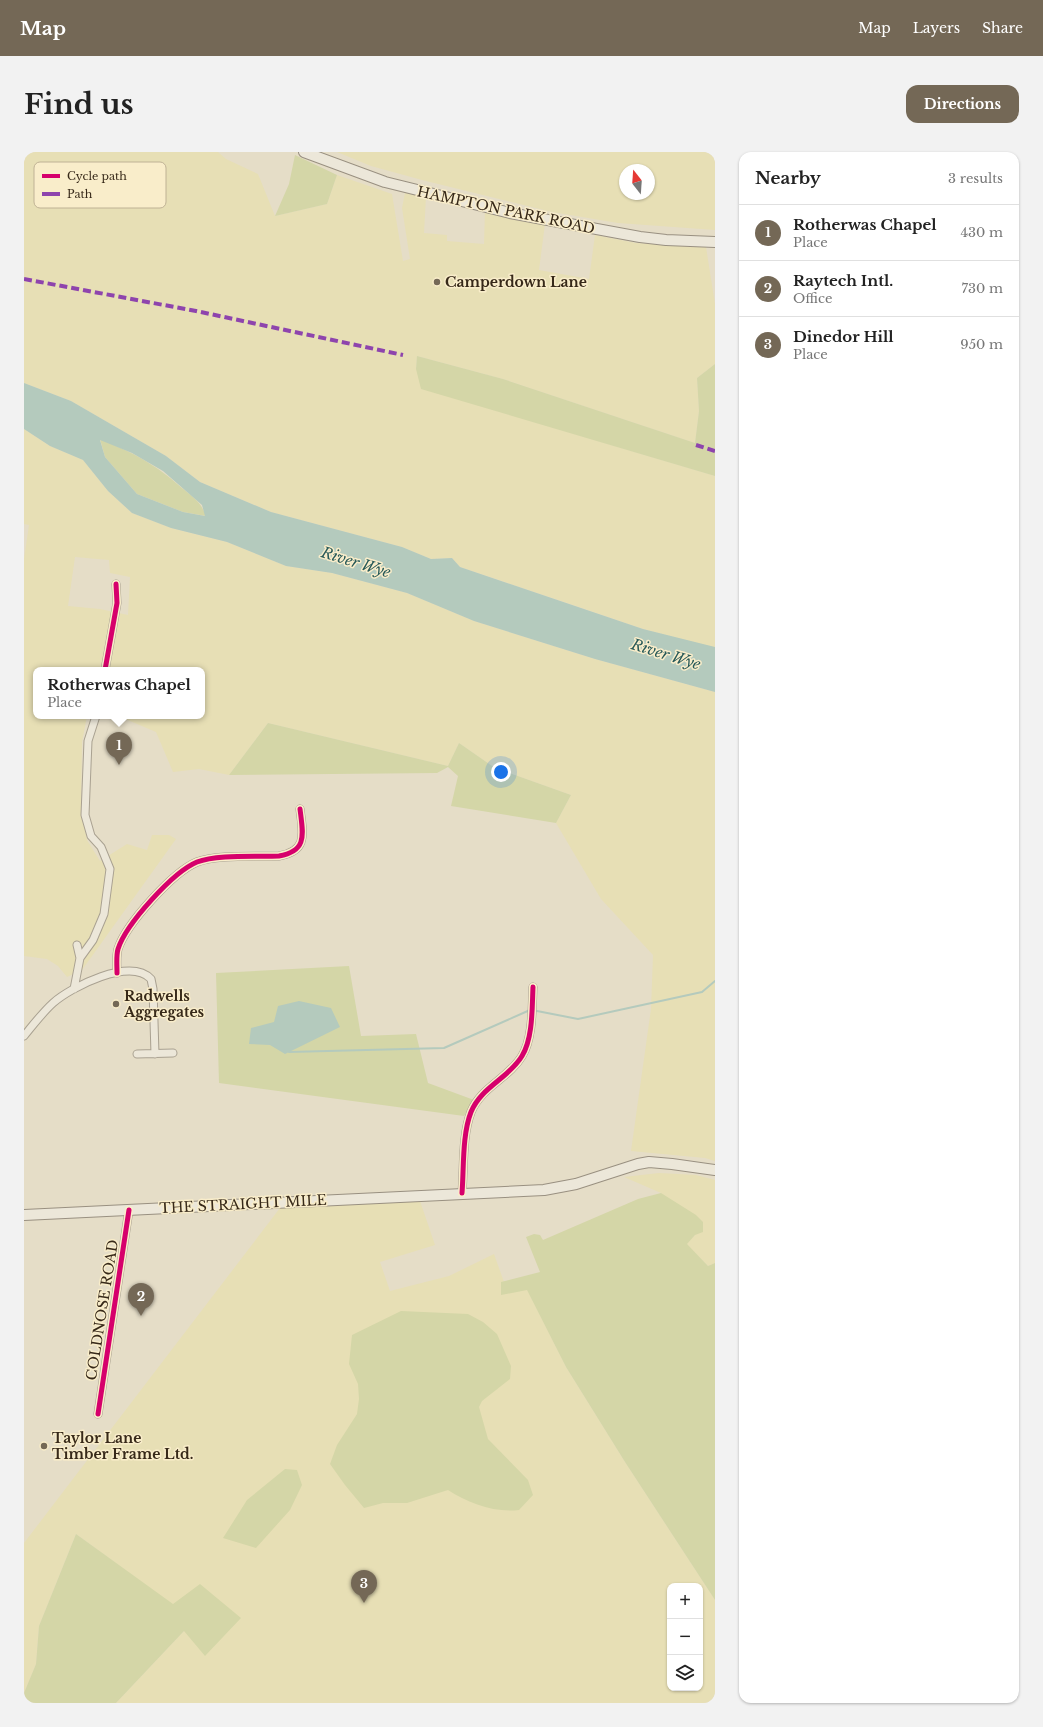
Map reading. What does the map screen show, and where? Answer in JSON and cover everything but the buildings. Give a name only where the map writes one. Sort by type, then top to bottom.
[{"type":"main road","name":"HAMPTON PARK ROAD","points":[[304,152],[385,182],[510,213],[640,237],[666,240],[715,242]]},
{"type":"main road","name":"THE STRAIGHT MILE","points":[[24,1215],[554,1189],[598,1178],[630,1165],[643,1163],[678,1165],[715,1170]]},
{"type":"street","points":[[105,667],[116,603],[116,584]]},
{"type":"street","points":[[80,958],[93,940],[104,914],[110,869],[101,847],[91,836],[85,815],[88,741],[95,719]]},
{"type":"street","points":[[117,973],[117,951],[120,943],[145,909],[175,876],[198,862],[212,859],[289,854],[299,847],[301,841],[300,809]]},
{"type":"street","points":[[74,989],[80,958],[77,945]]},
{"type":"street","points":[[24,1036],[53,1003],[74,989],[103,976],[117,973],[141,972],[146,974],[151,979],[153,989],[155,1054]]},
{"type":"street","points":[[462,1193],[467,1124],[472,1110],[487,1090],[504,1076],[522,1056],[529,1037],[534,987]]},
{"type":"street","points":[[137,1054],[173,1053]]},
{"type":"street","name":"COLDNOSE ROAD","points":[[98,1414],[129,1210]]},
{"type":"shaded area","points":[[24,152],[218,152],[226,159],[258,174],[275,216],[327,204],[337,175],[392,194],[403,261],[410,259],[402,208],[405,193],[426,197],[424,233],[447,235],[447,241],[484,244],[485,210],[545,224],[539,270],[589,279],[595,235],[636,243],[706,247],[715,304],[715,364],[697,378],[699,411],[695,443],[503,379],[417,356],[416,369],[491,409],[715,476],[715,648],[643,629],[460,567],[452,558],[431,559],[402,547],[271,512],[200,482],[166,456],[71,401],[24,383]]},
{"type":"shaded area","points":[[337,152],[715,152],[715,230],[618,223],[552,212],[371,166]]},
{"type":"shaded area","points":[[24,429],[50,446],[83,460],[108,491],[132,513],[171,528],[227,542],[286,566],[332,573],[407,593],[474,621],[595,659],[715,692],[715,1161],[705,1158],[631,1151],[651,1009],[653,955],[601,899],[556,823],[571,795],[495,768],[459,743],[448,766],[268,723],[229,775],[199,769],[173,772],[156,732],[125,719],[205,719],[205,667],[33,667],[33,719],[86,719],[82,742],[81,808],[87,840],[100,861],[127,844],[147,850],[152,835],[169,835],[176,839],[82,970],[67,977],[58,966],[47,959],[24,956],[24,559],[29,525],[24,524]],"holes":[[[75,557],[109,560],[110,573],[130,577],[128,615],[100,609],[68,606]]]},
{"type":"shaded area","points":[[659,1173],[696,1175],[715,1180],[715,1263],[708,1266],[686,1244],[695,1235],[661,1193],[624,1177]]},
{"type":"shaded area","points":[[419,1198],[435,1245],[380,1262],[390,1291],[449,1276],[494,1254],[504,1282],[501,1283],[527,1289],[566,1367],[625,1462],[715,1600],[715,1703],[116,1703],[184,1631],[173,1605],[76,1534],[39,1626],[36,1664],[24,1693],[24,1543],[280,1208]]},
{"type":"green space","points":[[295,155],[337,175],[327,204],[275,216],[289,184]]},
{"type":"green space","points":[[417,356],[503,379],[695,443],[699,411],[697,378],[715,364],[715,476],[421,389],[416,369]]},
{"type":"green space","points":[[100,439],[134,454],[163,472],[196,500],[202,507],[206,516],[183,512],[137,494],[105,457]]},
{"type":"green space","points":[[268,723],[448,766],[459,743],[495,768],[571,795],[556,823],[451,806],[458,776],[448,767],[437,773],[229,775]]},
{"type":"green space","points":[[349,966],[361,1036],[416,1034],[428,1083],[474,1100],[464,1116],[219,1083],[216,973]]},
{"type":"green space","points":[[661,1193],[696,1215],[703,1222],[703,1232],[695,1235],[687,1244],[708,1266],[715,1263],[715,1600],[625,1462],[566,1367],[527,1290],[501,1295],[501,1282],[540,1272],[526,1237],[534,1234],[540,1235],[543,1240],[638,1199]]},
{"type":"green space","points":[[401,1311],[468,1314],[483,1322],[497,1334],[511,1366],[510,1379],[482,1401],[479,1407],[488,1439],[528,1480],[533,1495],[519,1510],[500,1510],[482,1506],[464,1499],[448,1490],[407,1503],[383,1503],[364,1508],[330,1464],[337,1445],[357,1414],[359,1399],[358,1384],[349,1364],[352,1335]]},
{"type":"green space","points":[[285,1469],[297,1470],[302,1485],[290,1510],[256,1548],[223,1538],[247,1500]]},
{"type":"green space","points":[[76,1534],[173,1604],[200,1584],[241,1618],[205,1656],[184,1631],[116,1703],[24,1703],[24,1693],[36,1664],[39,1626]]},
{"type":"water","name":"River Wye","points":[[24,383],[71,401],[166,456],[200,482],[271,512],[402,547],[431,559],[452,558],[460,567],[643,629],[715,647],[715,692],[595,659],[474,621],[407,593],[332,573],[286,566],[227,542],[171,528],[132,513],[108,491],[83,460],[50,446],[24,429]],"holes":[[[100,440],[132,453],[163,471],[202,505],[205,516],[183,512],[137,494],[105,457]]]},
{"type":"water","points":[[299,1001],[331,1008],[340,1027],[285,1054],[270,1045],[249,1044],[251,1028],[274,1022],[278,1006]]},
{"type":"waterway","points":[[537,1011],[578,1019],[702,992],[715,981]]},
{"type":"waterway","points":[[289,1052],[444,1048],[530,1010]]},
{"type":"marked path","points":[[24,279],[196,311],[403,355]]},
{"type":"marked path","points":[[696,445],[715,451]]},
{"type":"cycle path","points":[[106,667],[117,603],[116,584]]},
{"type":"cycle path","points":[[117,973],[117,952],[130,926],[140,913],[176,876],[197,862],[205,859],[279,856],[288,854],[295,850],[302,840],[300,809]]},
{"type":"cycle path","points":[[462,1193],[466,1131],[471,1112],[481,1096],[510,1071],[526,1049],[530,1032],[533,987]]},
{"type":"cycle path","points":[[98,1414],[129,1210]]},
{"type":"place","name":"Camperdown Lane","points":[[437,282]]},
{"type":"place","name":"Rotherwas Chapel","points":[[119,765]]},
{"type":"place","name":"Radwells Aggregates","points":[[116,1004]]},
{"type":"place","name":"Raytech Intl.","points":[[141,1316]]},
{"type":"place","name":"Taylor Lane Timber Frame Ltd.","points":[[44,1446]]},
{"type":"place","name":"Dinedor Hill","points":[[364,1603]]}]
